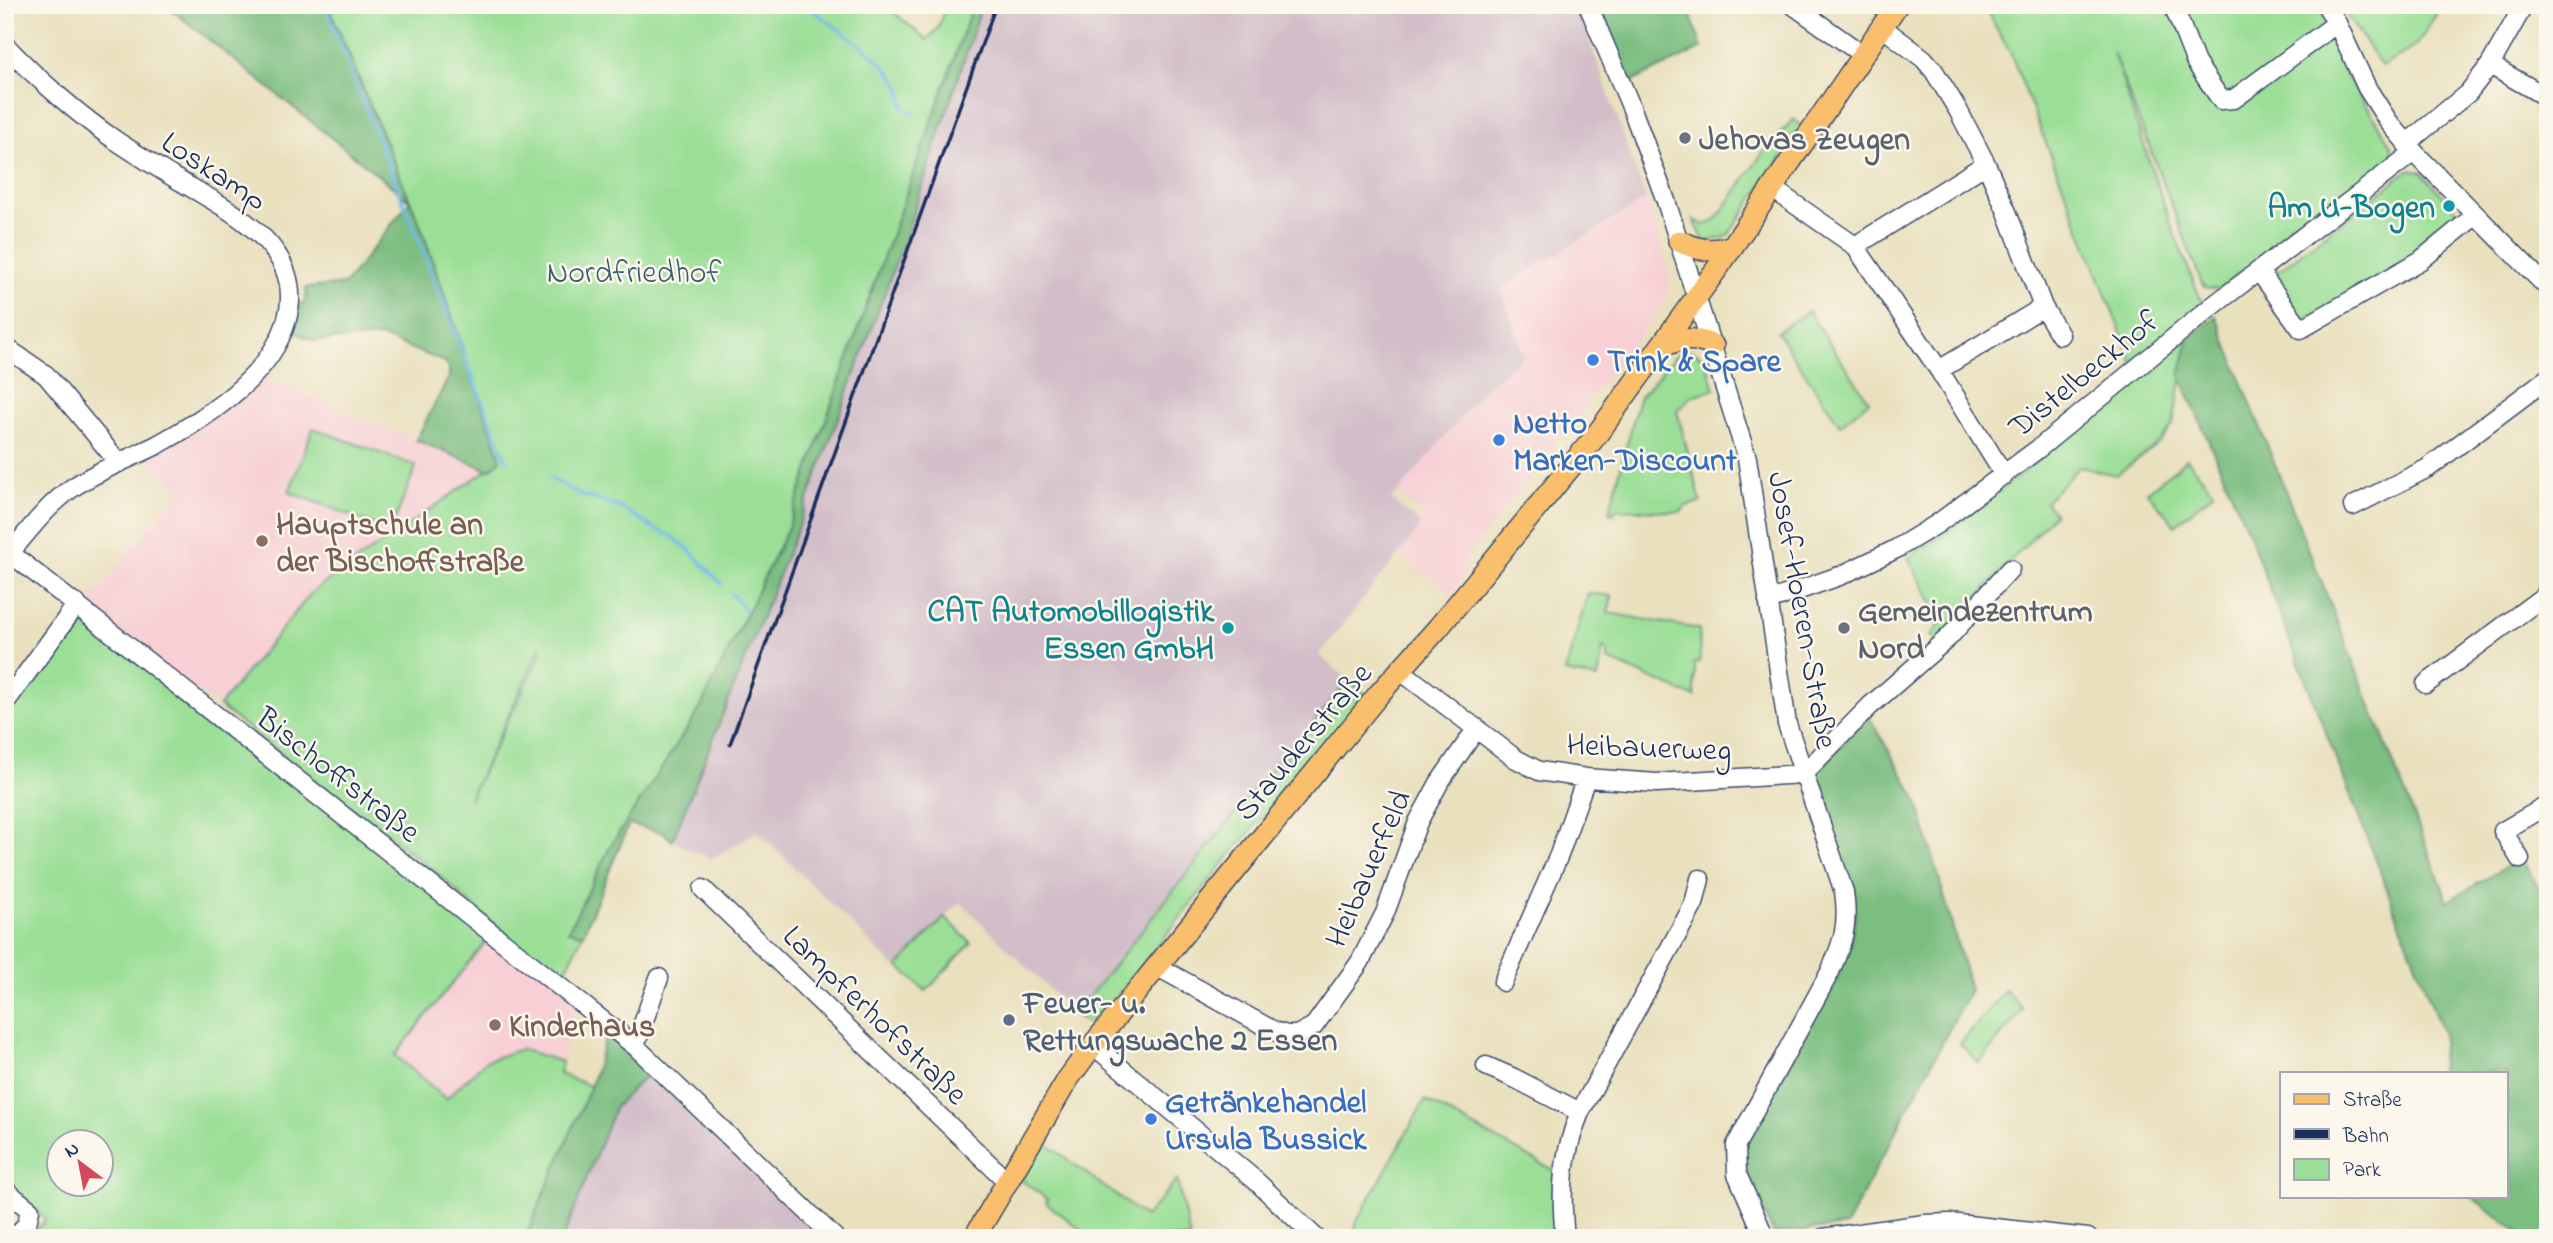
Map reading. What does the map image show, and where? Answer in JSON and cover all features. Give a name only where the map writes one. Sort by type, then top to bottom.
[{"type":"main road","name":"Stauderstraße","points":[[974,1238],[1068,1079],[1093,1045],[1587,447],[1698,296],[1897,5]]},
{"type":"main road","points":[[1679,242],[1696,249],[1713,251],[1732,246]]},
{"type":"main road","points":[[1662,346],[1684,338],[1700,339],[1713,346]]},
{"type":"street","name":"Josef-Hoeren-Straße","points":[[1588,5],[1652,161],[1698,296],[1748,458],[1787,724],[1844,892],[1847,916],[1842,946],[1736,1145],[1737,1174],[1765,1238]]},
{"type":"street","points":[[1793,5],[1863,55]]},
{"type":"street","points":[[2173,5],[2196,63],[2221,100],[2235,99],[2337,23]]},
{"type":"street","points":[[2326,5],[2367,88],[2388,121],[2410,148],[2548,288]]},
{"type":"street","name":"Distelbeckhof","points":[[1768,601],[1842,575],[1896,549],[1937,524],[2004,475],[2410,148],[2468,93],[2490,65],[2524,5]]},
{"type":"street","points":[[1882,27],[1924,59],[1934,71],[1986,164],[2043,307],[2060,335]]},
{"type":"street","name":"Loskamp","points":[[5,46],[105,133],[254,228],[281,261],[288,276],[291,294],[283,334],[259,369],[208,414],[158,444],[74,487],[8,551]]},
{"type":"street","points":[[2490,65],[2548,98]]},
{"type":"street","points":[[1855,246],[1986,164]]},
{"type":"street","points":[[1773,188],[1855,246],[1939,370],[2004,475]]},
{"type":"street","points":[[2259,271],[2301,329],[2395,276],[2442,244],[2476,215]]},
{"type":"street","points":[[1939,370],[2043,307]]},
{"type":"street","points":[[5,347],[46,375],[119,463]]},
{"type":"street","points":[[2353,506],[2428,468],[2548,378]]},
{"type":"street","name":"Bischoffstraße","points":[[8,551],[635,1046],[835,1238]]},
{"type":"street","points":[[1803,774],[1870,706],[1949,637],[2010,569]]},
{"type":"street","points":[[2426,684],[2548,593]]},
{"type":"street","points":[[5,703],[77,604]]},
{"type":"street","name":"Heibauerweg","points":[[1401,671],[1528,767],[1550,774],[1657,783],[1803,774]]},
{"type":"street","name":"Heibauerfeld","points":[[1158,967],[1274,1031],[1297,1035],[1314,1026],[1366,951],[1385,912],[1418,822],[1477,728]]},
{"type":"street","points":[[1503,982],[1559,855],[1586,778]]},
{"type":"street","points":[[2520,859],[2503,831],[2548,805]]},
{"type":"street","points":[[1565,1238],[1562,1203],[1567,1146],[1580,1112],[1694,904],[1700,878]]},
{"type":"street","name":"Lampferhofstraße","points":[[703,889],[1008,1182]]},
{"type":"street","points":[[635,1046],[659,978]]},
{"type":"street","points":[[1093,1045],[1255,1180],[1316,1238]]},
{"type":"street","points":[[1486,1066],[1580,1112]]},
{"type":"street","points":[[5,1190],[26,1204],[30,1210],[27,1224],[14,1238]]},
{"type":"street","points":[[1823,1238],[1949,1223],[2088,1238]]},
{"type":"shaded area","points":[[982,5],[1577,5],[1646,199],[1500,289],[1524,355],[1484,389],[1391,499],[1420,524],[1417,531],[1319,655],[1349,680],[1281,765],[1277,762],[1075,1014],[960,902],[895,967],[757,831],[712,859],[672,841],[794,537],[904,241]]},
{"type":"shaded area","points":[[1646,199],[1669,271],[1669,287],[1664,304],[1460,566],[1468,572],[1451,593],[1399,554],[1417,531],[1424,515],[1399,492],[1484,389],[1524,355],[1499,289]]},
{"type":"shaded area","name":"Hauptschule an der Bischoffstraße","points":[[260,377],[489,470],[312,592],[219,706],[84,607],[181,490],[144,459]]},
{"type":"shaded area","name":"Kinderhaus","points":[[492,934],[579,1001],[560,1062],[521,1049],[486,1061],[446,1099],[394,1055]]},
{"type":"shaded area","points":[[649,1072],[820,1238],[563,1238],[615,1107]]},
{"type":"green space","points":[[175,5],[328,5],[410,201],[172,10]]},
{"type":"green space","name":"Nordfriedhof","points":[[328,5],[885,5],[927,40],[938,28],[946,5],[973,5],[787,530],[700,709],[610,847],[569,931],[583,934],[560,983],[434,871],[219,706],[312,592],[501,460],[420,224]],"holes":[[[541,646],[540,656],[469,800]]]},
{"type":"green space","points":[[973,5],[982,5],[904,241],[794,537],[672,841],[664,833],[629,824],[583,934],[568,931],[610,847],[700,709],[787,530]]},
{"type":"green space","points":[[1599,5],[1687,5],[1702,48],[1625,85]]},
{"type":"green space","points":[[1981,5],[2315,5],[2326,22],[2328,37],[2347,77],[2390,142],[2392,157],[2219,289],[2208,289],[2203,286],[2113,53],[2169,220],[2202,303],[2133,363],[2010,52]]},
{"type":"green space","points":[[2340,5],[2442,5],[2417,45],[2382,67]]},
{"type":"green space","points":[[1794,119],[1802,127],[1796,131],[1792,137],[1794,139],[1729,234],[1724,238],[1704,241],[1694,220],[1705,225],[1715,221],[1765,150]]},
{"type":"green space","points":[[2409,170],[2421,172],[2460,214],[2460,219],[2431,246],[2311,317],[2301,318],[2274,279],[2275,273]]},
{"type":"green space","points":[[410,201],[501,460],[489,470],[416,440],[449,377],[449,368],[445,362],[382,337],[315,341],[292,331],[299,306],[306,299],[306,288],[345,284]]},
{"type":"green space","points":[[1808,311],[1869,401],[1840,425],[1777,332]]},
{"type":"green space","points":[[2216,316],[2448,901],[2521,858],[2548,904],[2548,1238],[2519,1238],[2521,1234],[2473,1198],[2508,1198],[2508,1072],[2440,1072],[2443,1034],[2245,524],[2180,376],[2189,339]]},
{"type":"green space","points":[[2189,339],[2173,424],[2168,432],[2116,475],[2079,467],[2045,502],[2055,513],[1938,641],[1931,636],[1942,622],[1908,557],[1949,531]]},
{"type":"green space","points":[[1686,350],[1703,359],[1715,389],[1692,396],[1677,411],[1701,502],[1686,506],[1681,512],[1616,509],[1614,514],[1609,513],[1639,398],[1677,354]]},
{"type":"green space","points":[[313,428],[416,466],[391,531],[289,492]]},
{"type":"green space","points":[[2187,459],[2214,492],[2175,525],[2147,492]]},
{"type":"green space","points":[[1588,593],[1612,596],[1608,613],[1699,629],[1700,662],[1695,663],[1695,697],[1608,660],[1608,652],[1603,647],[1598,679],[1565,672]]},
{"type":"green space","points":[[77,609],[492,934],[395,1055],[446,1099],[486,1061],[521,1049],[562,1062],[559,1074],[591,1086],[525,1238],[29,1238],[46,1219],[5,1185],[5,707]]},
{"type":"green space","points":[[1349,680],[1367,695],[1227,859],[1099,1019],[1086,1023],[1075,1014],[1277,761],[1281,764]]},
{"type":"green space","points":[[1868,715],[1917,799],[1970,990],[1846,1226],[1774,1234],[1745,1175],[1742,1152],[1850,947],[1855,914],[1851,889],[1812,778]]},
{"type":"green space","points":[[945,917],[971,943],[926,991],[898,966]]},
{"type":"green space","points":[[2005,990],[2023,1009],[1979,1063],[1960,1044]]},
{"type":"green space","points":[[609,1026],[649,1072],[615,1107],[563,1238],[525,1238],[591,1086]]},
{"type":"green space","points":[[1425,1100],[1555,1171],[1553,1194],[1558,1238],[1354,1238],[1356,1223]]},
{"type":"green space","points":[[1043,1141],[1145,1217],[1177,1180],[1190,1238],[1092,1238],[1020,1179]]},
{"type":"waterway","points":[[325,5],[506,460]]},
{"type":"waterway","points":[[807,5],[881,63],[900,87],[905,109],[915,113]]},
{"type":"waterway","points":[[550,478],[579,494],[622,508],[671,536],[685,546],[722,584]]},
{"type":"waterway","points":[[731,593],[745,610]]},
{"type":"railway","points":[[730,744],[996,5]]},
{"type":"place","name":"Jehovas Zeugen","points":[[1685,138]]},
{"type":"place","name":"Am U-Bogen","points":[[2449,206]]},
{"type":"place","name":"Trink & Spare","points":[[1593,360]]},
{"type":"place","name":"Netto Marken-Discount","points":[[1499,440]]},
{"type":"place","name":"Hauptschule an der Bischoffstraße","points":[[262,541]]},
{"type":"place","name":"CAT Automobillogistik Essen GmbH","points":[[1228,628]]},
{"type":"place","name":"Gemeindezentrum Nord","points":[[1844,628]]},
{"type":"place","name":"Feuer- u. Rettungswache 2 Essen","points":[[1009,1020]]},
{"type":"place","name":"Kinderhaus","points":[[495,1025]]},
{"type":"place","name":"Getränkehandel Ursula Bussick","points":[[1151,1119]]}]
